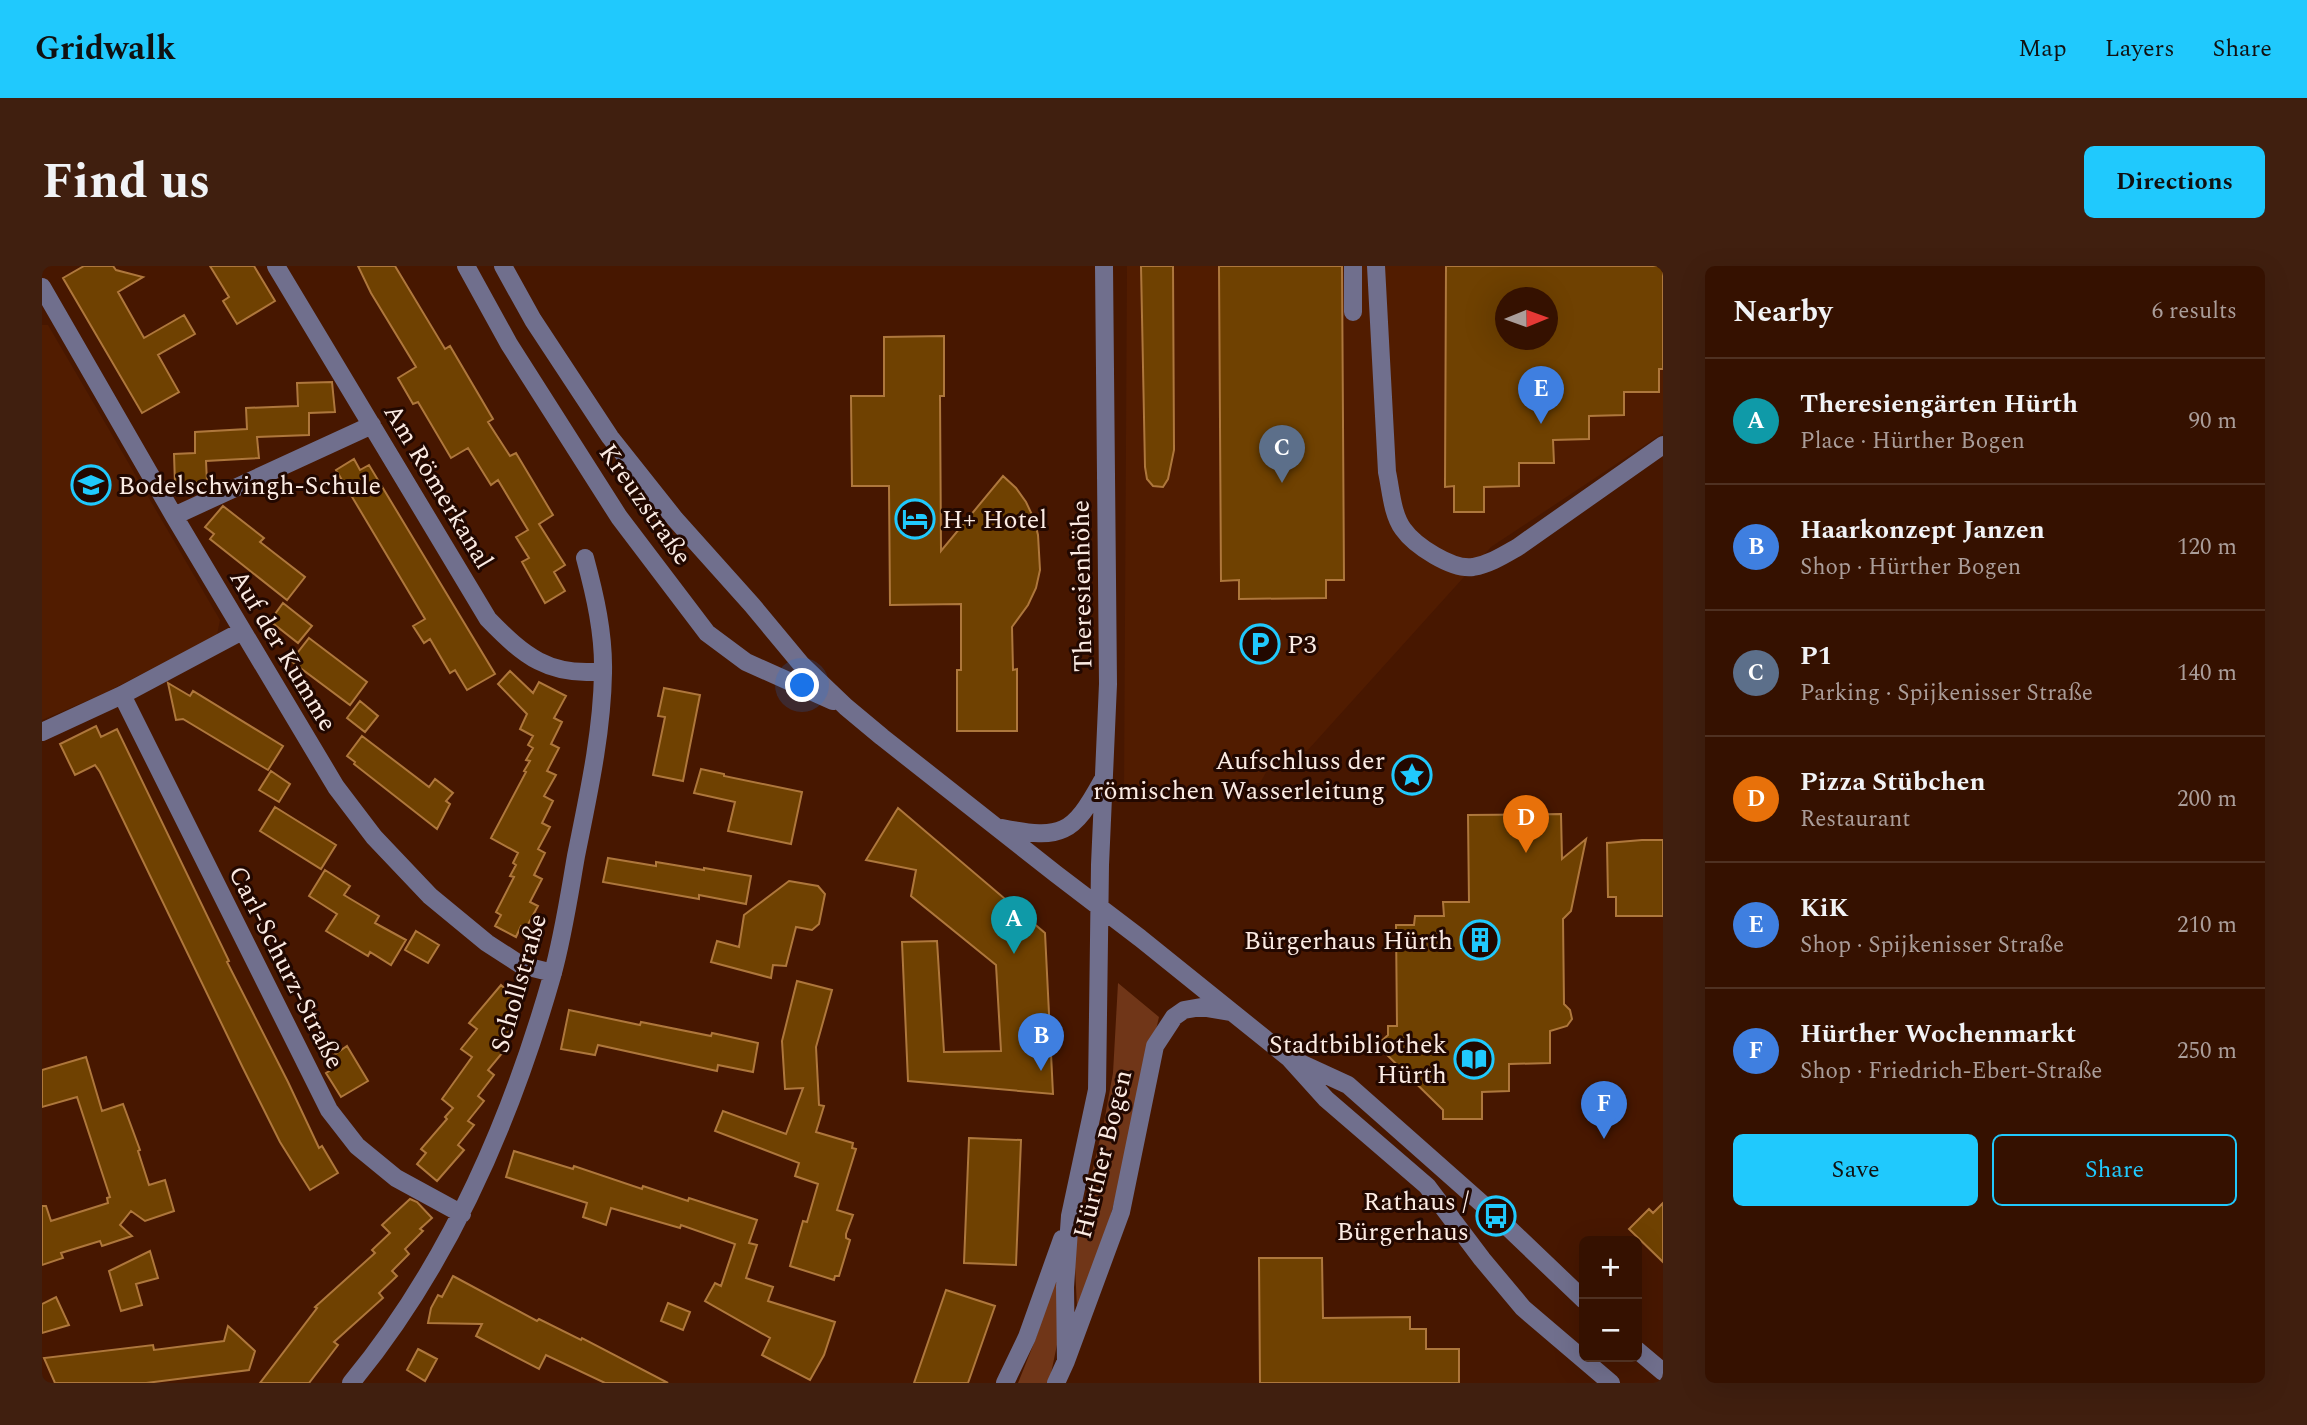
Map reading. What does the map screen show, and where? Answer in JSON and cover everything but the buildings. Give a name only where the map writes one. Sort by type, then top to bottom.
[{"type":"street","name":"Am Römerkanal","points":[[276,266],[488,619],[517,648],[548,666],[579,674],[603,671]]},
{"type":"street","name":"Kreuzstraße","points":[[466,266],[509,344],[619,517],[707,633],[746,662],[846,707]]},
{"type":"street","name":"Kreuzstraße","points":[[503,266],[533,320],[610,437],[675,519],[801,664],[846,707],[1289,1058]]},
{"type":"street","name":"Theresienhöhe","points":[[1099,906],[1108,684],[1104,266]]},
{"type":"street","points":[[1353,266],[1353,312]]},
{"type":"street","points":[[1376,266],[1387,472],[1394,505],[1403,529],[1426,552],[1464,567],[1493,561],[1518,547],[1663,445]]},
{"type":"street","name":"Auf der Kumme","points":[[42,287],[174,516],[336,787],[374,837],[430,896],[487,943],[521,965],[553,973]]},
{"type":"street","points":[[174,516],[372,425]]},
{"type":"street","name":"Schollstraße","points":[[351,1383],[410,1303],[462,1214],[485,1166],[533,1039],[553,973],[596,748],[603,671],[597,601],[585,558]]},
{"type":"street","points":[[42,732],[122,695],[242,631]]},
{"type":"street","name":"Carl-Schurz-Straße","points":[[122,695],[329,1110],[357,1146],[396,1178],[462,1214]]},
{"type":"street","name":"Kreuzstraße","points":[[999,828],[1035,835],[1065,830],[1084,813],[1105,776]]},
{"type":"street","name":"Hürther Bogen","points":[[1005,1383],[1027,1337],[1070,1216],[1097,1090],[1099,906]]},
{"type":"street","name":"Hürther Bogen","points":[[1056,1383],[1121,1212],[1155,1046],[1174,1017],[1184,1010],[1202,1007],[1230,1012]]},
{"type":"street","points":[[1289,1058],[1348,1085],[1496,1216],[1583,1299]]},
{"type":"street","points":[[1289,1058],[1326,1099],[1427,1186],[1523,1308],[1611,1383]]},
{"type":"street","name":"Hürther Bogen","points":[[1066,1362],[1065,1287],[1070,1216]]},
{"type":"street","points":[[1642,1354],[1663,1372]]},
{"type":"shaded area","points":[[1127,266],[1663,266],[1663,433],[1491,547],[1307,751],[1277,753],[1260,783],[1124,791]]},
{"type":"shaded area","name":"Bodelschwingh-Schule","points":[[42,325],[48,325],[220,620],[217,635],[105,693],[42,720]]},
{"type":"shaded area","points":[[1118,983],[1159,1017],[1105,1235],[1077,1307],[1074,1247],[1113,1073]]},
{"type":"shaded area","points":[[1058,1267],[1058,1340],[1049,1383],[1018,1383],[1036,1338]]},
{"type":"place","name":"KiK","points":[[1541,424]]},
{"type":"place","name":"P1","points":[[1282,483]]},
{"type":"place","name":"Bodelschwingh-Schule","points":[[91,485]]},
{"type":"place","name":"H+ Hotel","points":[[915,519]]},
{"type":"place","name":"P3","points":[[1260,644]]},
{"type":"place","name":"Aufschluss der römischen Wasserleitung","points":[[1412,775]]},
{"type":"place","name":"Pizza Stübchen","points":[[1526,853]]},
{"type":"place","name":"Bürgerhaus Hürth","points":[[1480,940]]},
{"type":"place","name":"Theresiengärten Hürth","points":[[1014,954]]},
{"type":"place","name":"Stadtbibliothek Hürth","points":[[1474,1059]]},
{"type":"place","name":"Haarkonzept Janzen","points":[[1041,1071]]},
{"type":"place","name":"Hürther Wochenmarkt","points":[[1604,1139]]},
{"type":"place","name":"Rathaus / Bürgerhaus","points":[[1496,1216]]}]
